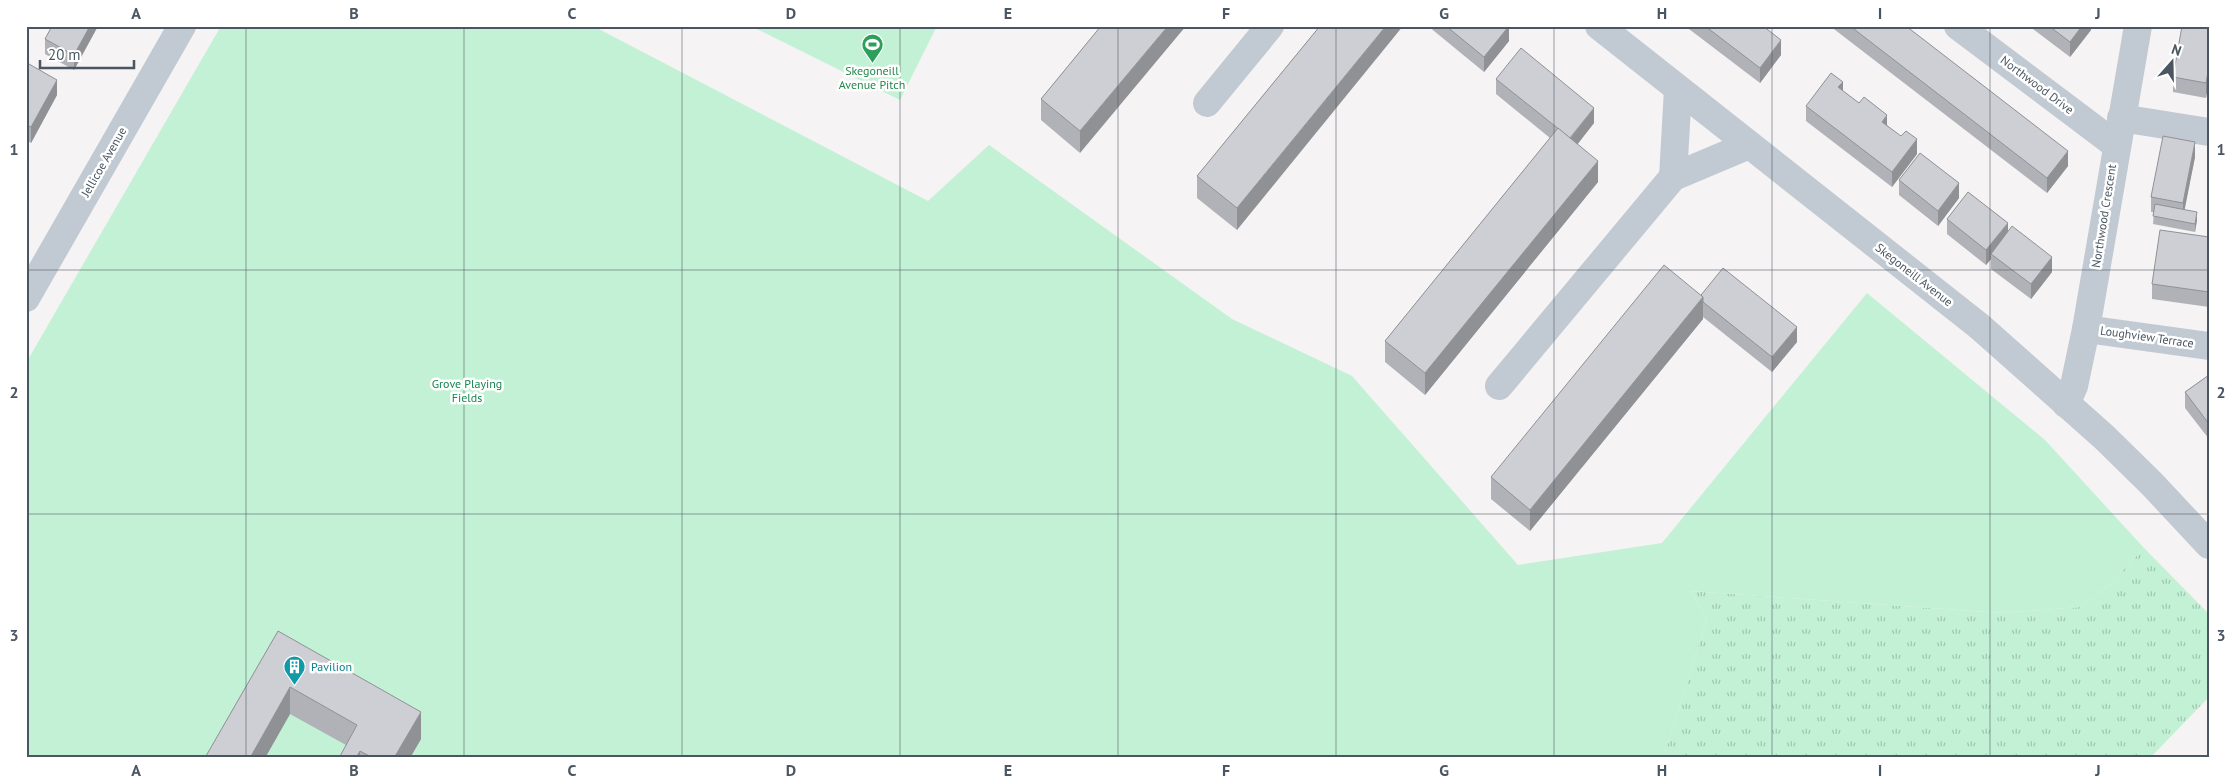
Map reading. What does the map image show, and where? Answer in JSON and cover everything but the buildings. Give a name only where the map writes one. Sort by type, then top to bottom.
[{"type":"street","name":"Jellicoe Avenue","points":[[26,298],[182,26]]},
{"type":"street","points":[[1207,102],[1270,26]]},
{"type":"street","name":"Skegoneill Avenue","points":[[1599,26],[1978,326],[2152,484],[2209,545]]},
{"type":"street","name":"Northwood Drive","points":[[1958,26],[2116,145]]},
{"type":"street","name":"Northwood Crescent","points":[[2066,404],[2074,386],[2086,329],[2116,145],[2138,26]]},
{"type":"street","points":[[1673,177],[1678,89]]},
{"type":"street","points":[[2121,118],[2209,132]]},
{"type":"street","points":[[1499,386],[1673,177],[1749,145]]},
{"type":"street","name":"Loughview Terrace","points":[[2086,329],[2209,346]]},
{"type":"green space","name":"Grove Playing Fields","points":[[221,26],[593,26],[928,201],[989,145],[1232,319],[1352,376],[1518,565],[1662,543],[1867,293],[2045,440],[2144,548],[2109,585],[2080,607],[2002,613],[1690,591],[1707,618],[1663,758],[26,758],[26,363]]},
{"type":"green space","name":"Skegoneill Avenue Pitch","points":[[751,26],[937,26],[900,100]]},
{"type":"green space","points":[[2144,548],[2209,614],[2209,697],[2150,758],[1663,758],[1707,618],[1690,591],[2002,613],[2080,607],[2109,585]]},
{"type":"place","name":"Skegoneill Avenue Pitch","points":[[872,63]]},
{"type":"place","name":"Pavilion","points":[[295,686]]}]
